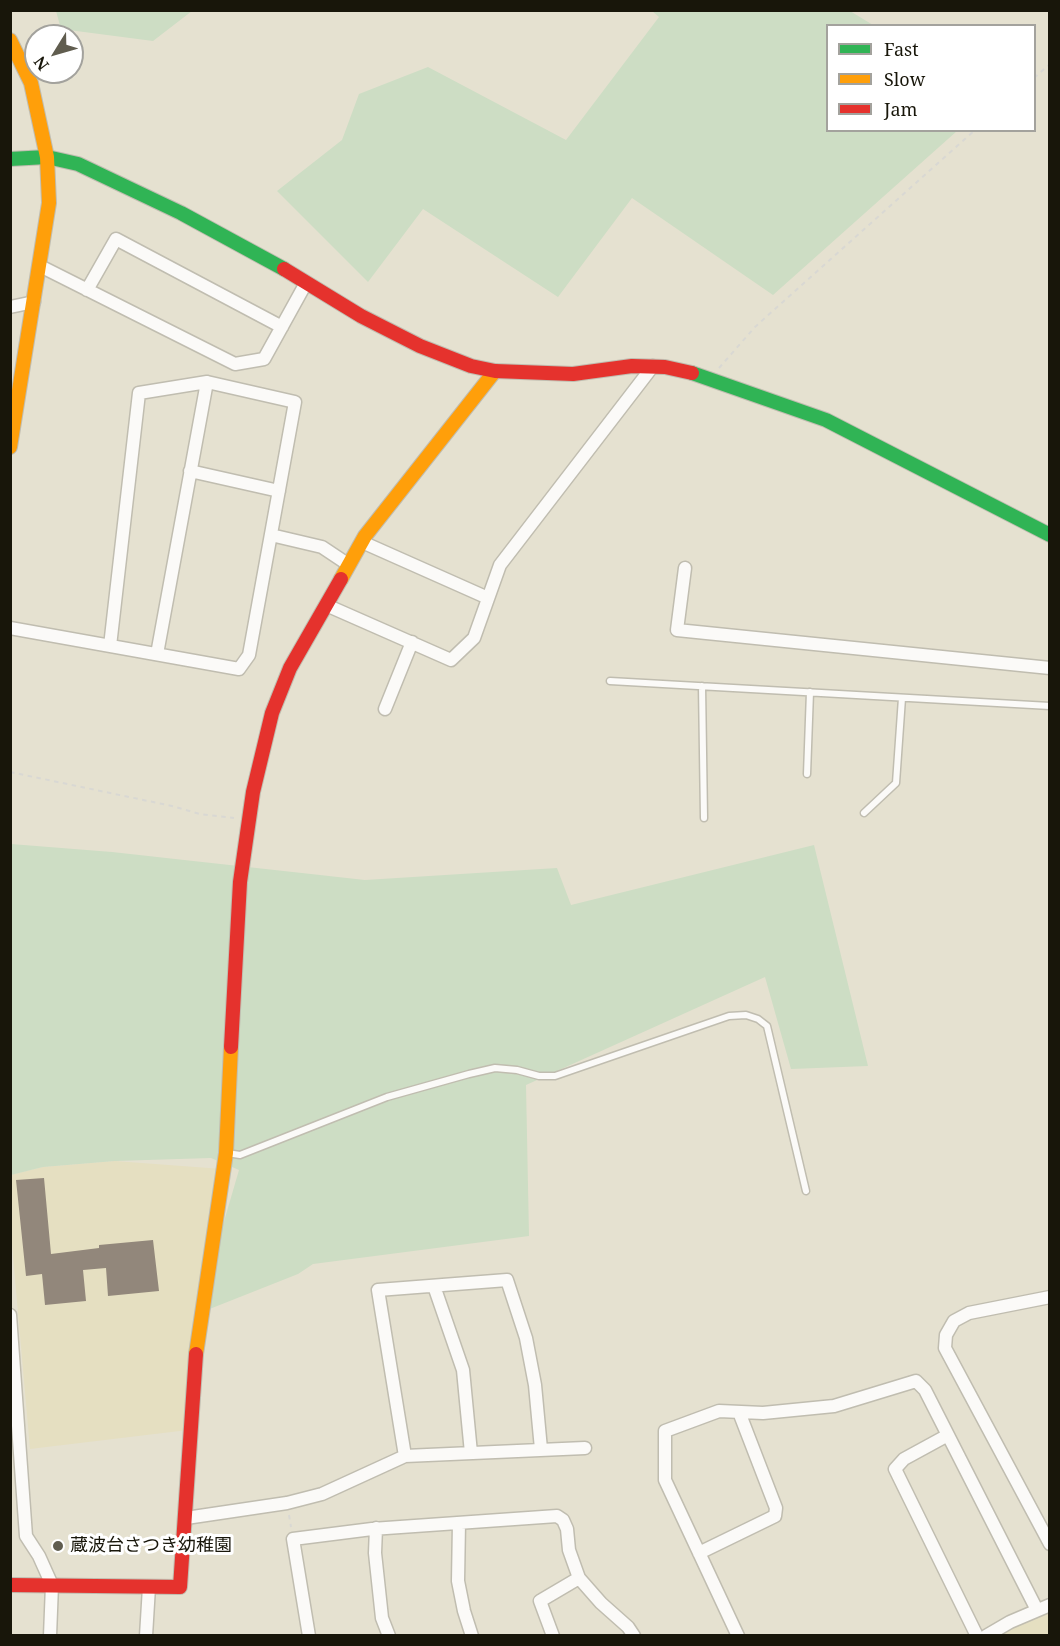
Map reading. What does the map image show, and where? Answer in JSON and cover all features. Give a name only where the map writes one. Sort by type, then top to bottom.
[{"type":"street","points":[[10,40],[31,84],[47,157],[49,203],[11,442]]},
{"type":"street","points":[[10,159],[47,157],[78,164],[181,213],[271,261],[361,316],[420,346],[471,366],[495,371],[573,374],[632,366],[653,366],[686,371],[826,420],[1050,535]]},
{"type":"street","points":[[87,290],[116,239],[282,327]]},
{"type":"street","points":[[40,266],[235,364],[264,359],[306,283]]},
{"type":"street","points":[[10,307],[34,302]]},
{"type":"street","points":[[327,604],[451,660],[474,638],[500,566],[653,366]]},
{"type":"street","points":[[10,1585],[180,1587],[197,1348],[226,1153],[240,882],[254,792],[272,713],[290,668],[362,542],[495,371]]},
{"type":"street","points":[[157,654],[207,382]]},
{"type":"street","points":[[10,627],[110,646],[239,669],[249,655],[296,402],[207,382],[139,393],[110,646]]},
{"type":"street","points":[[190,471],[279,491]]},
{"type":"street","points":[[271,535],[322,548],[349,565]]},
{"type":"street","points":[[362,542],[488,598]]},
{"type":"street","points":[[685,568],[677,630],[1050,668]]},
{"type":"street","points":[[385,709],[412,642]]},
{"type":"street","points":[[405,1456],[378,1290],[507,1280],[528,1347],[536,1385],[541,1449]]},
{"type":"street","points":[[434,1286],[463,1370],[471,1454]]},
{"type":"street","points":[[1050,1297],[961,1317],[954,1321],[945,1335],[945,1348],[1050,1544]]},
{"type":"street","points":[[10,1315],[26,1536],[39,1556],[52,1585],[50,1635]]},
{"type":"street","points":[[738,1635],[664,1480],[665,1431],[719,1411],[763,1413],[834,1406],[915,1381],[925,1390],[1037,1611]]},
{"type":"street","points":[[699,1553],[775,1516],[776,1508],[739,1412]]},
{"type":"street","points":[[948,1435],[904,1459],[895,1469],[977,1635]]},
{"type":"street","points":[[186,1518],[287,1503],[322,1494],[405,1456],[585,1448]]},
{"type":"street","points":[[309,1635],[292,1539],[376,1528],[558,1516],[563,1520],[567,1529],[569,1550],[579,1578],[634,1635]]},
{"type":"street","points":[[459,1522],[458,1581],[472,1635]]},
{"type":"street","points":[[376,1528],[375,1553],[382,1617],[389,1635]]},
{"type":"street","points":[[553,1635],[540,1601],[579,1578]]},
{"type":"street","points":[[146,1635],[149,1587]]},
{"type":"street","points":[[986,1635],[1050,1605]]},
{"type":"lane","points":[[610,681],[1050,706]]},
{"type":"lane","points":[[702,686],[704,818]]},
{"type":"lane","points":[[807,774],[810,692]]},
{"type":"lane","points":[[864,813],[896,783],[902,698]]},
{"type":"lane","points":[[226,1153],[240,1155],[387,1097],[469,1074],[495,1068],[517,1070],[539,1076],[555,1076],[729,1016],[746,1015],[758,1019],[766,1026],[806,1191]]},
{"type":"path","points":[[1036,77],[1050,64]]},
{"type":"path","points":[[709,379],[755,327],[973,132]]},
{"type":"path","points":[[10,772],[200,814],[249,820]]},
{"type":"path","points":[[287,1503],[292,1539]]},
{"type":"shaded area","points":[[115,1161],[222,1169],[188,1430],[30,1449],[11,1233],[10,1175],[43,1167]]},
{"type":"shaded area","points":[[1049,1609],[1049,1635],[993,1636]]},
{"type":"green space","points":[[56,10],[192,11],[153,41],[84,32],[84,24],[60,24]]},
{"type":"green space","points":[[652,11],[850,11],[871,24],[826,24],[826,132],[956,132],[773,295],[632,198],[558,297],[423,209],[368,282],[277,191],[342,140],[359,94],[428,67],[566,140],[659,17]]},
{"type":"green space","points":[[11,844],[112,852],[365,880],[557,868],[571,905],[814,845],[868,1066],[791,1069],[765,977],[526,1085],[529,1236],[313,1264],[298,1274],[197,1314],[239,1170],[211,1158],[115,1161],[43,1167],[11,1175]]},
{"type":"building","points":[[44,1178],[51,1254],[99,1248],[99,1245],[153,1240],[159,1291],[108,1296],[106,1268],[83,1270],[86,1301],[45,1305],[42,1274],[26,1276],[16,1180]]},
{"type":"traffic: fast","points":[[10,159],[47,157],[78,164],[181,213],[284,269]]},
{"type":"traffic: fast","points":[[692,373],[826,420],[1050,535]]},
{"type":"traffic: slow","points":[[10,40],[31,83],[47,157],[49,203],[10,447]]},
{"type":"traffic: slow","points":[[341,579],[365,536],[495,371]]},
{"type":"traffic: slow","points":[[196,1354],[226,1153],[231,1047]]},
{"type":"traffic: jam","points":[[284,269],[361,316],[420,346],[471,366],[495,371],[573,374],[632,366],[665,367],[692,373]]},
{"type":"traffic: jam","points":[[231,1047],[240,882],[253,792],[272,713],[290,668],[341,579]]},
{"type":"traffic: jam","points":[[10,1585],[180,1587],[196,1354]]},
{"type":"place","name":"蔵波台さつき幼稚園","points":[[58,1546]]}]
